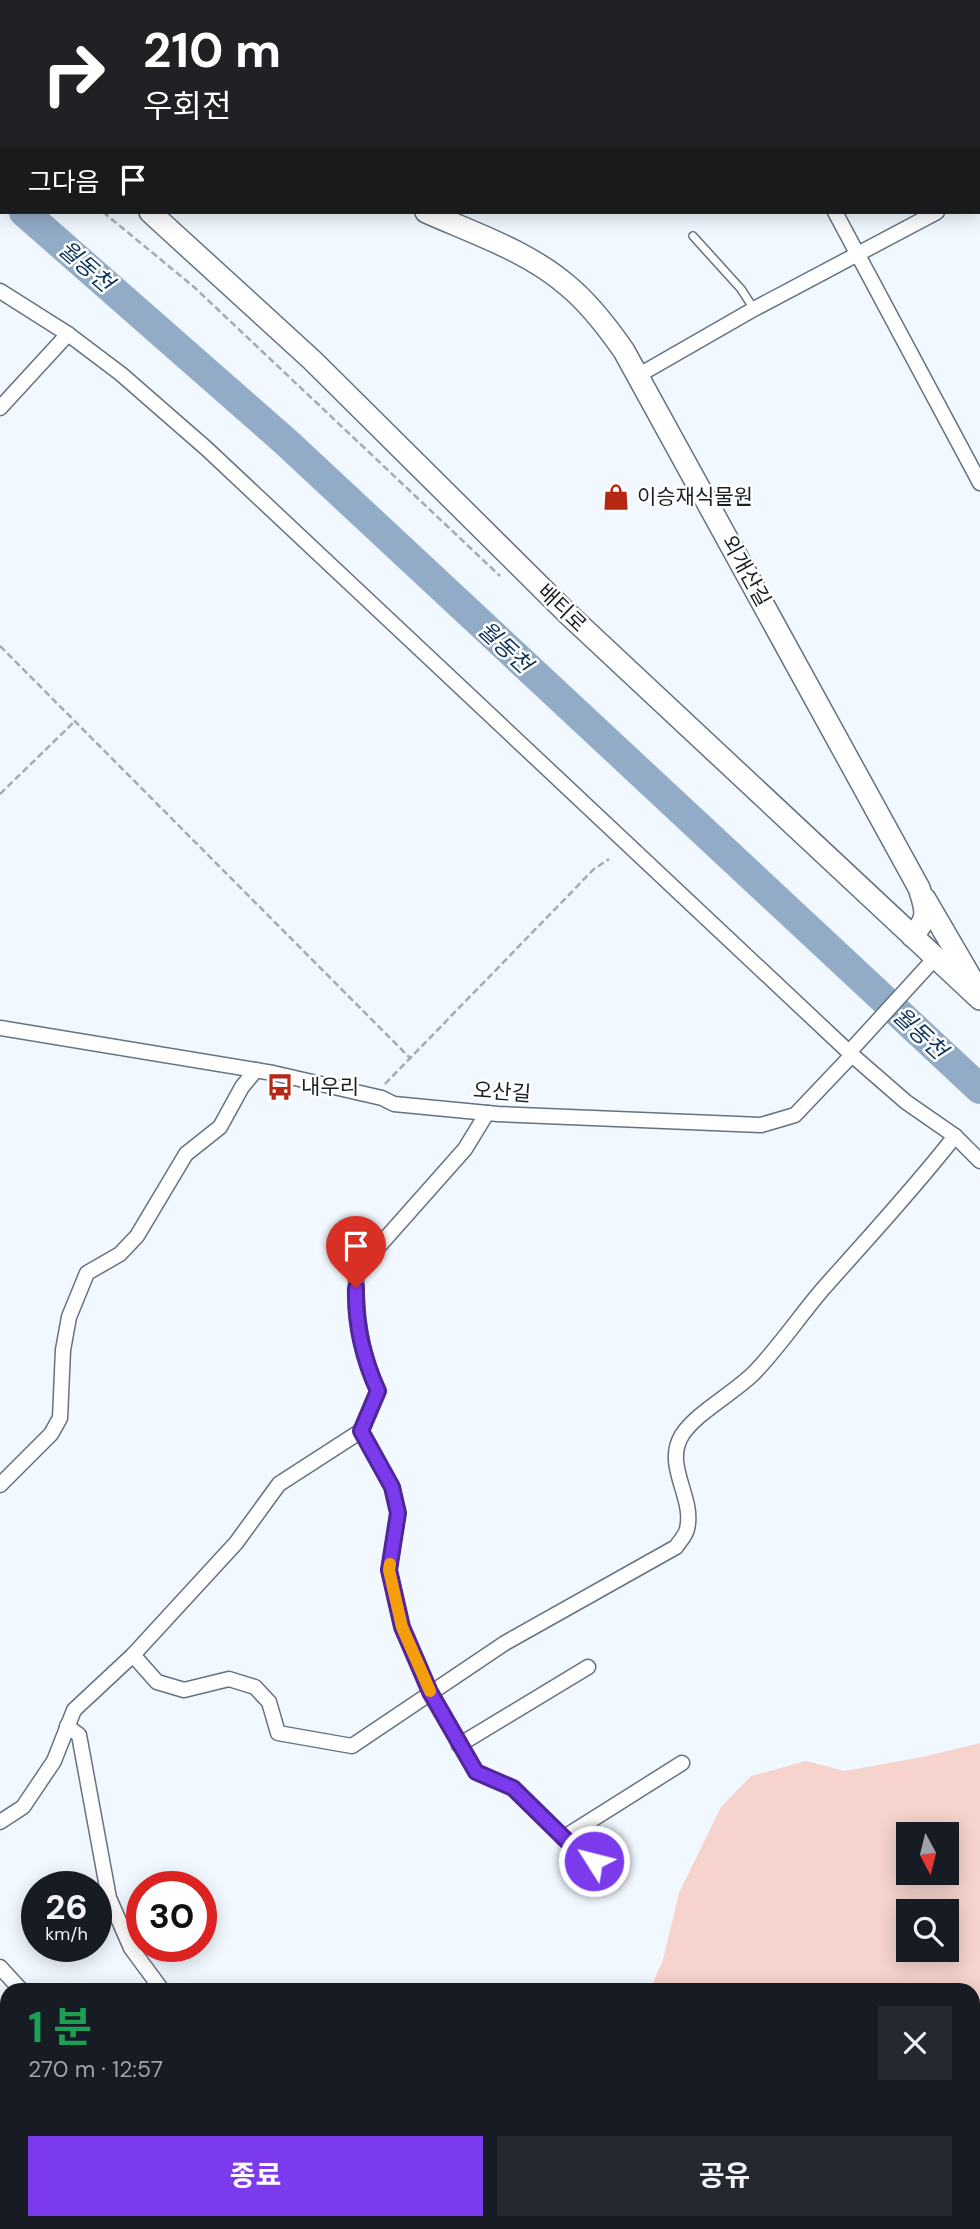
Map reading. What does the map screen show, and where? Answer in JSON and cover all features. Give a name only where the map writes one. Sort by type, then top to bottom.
[{"type":"main road","name":"배티로","points":[[152,214],[312,360],[568,614],[871,899],[980,996]]},
{"type":"main road","name":"외개산길","points":[[430,214],[519,254],[567,285],[610,330],[639,375],[919,888],[926,911],[923,922],[912,936]]},
{"type":"main road","points":[[871,899],[901,906],[912,900],[919,888]]},
{"type":"main road","points":[[919,888],[980,996]]},
{"type":"street","points":[[836,214],[980,483]]},
{"type":"street","points":[[639,375],[754,309],[933,214]]},
{"type":"street","points":[[0,291],[68,334],[121,374],[207,449],[906,1102],[954,1136],[980,1161]]},
{"type":"street","points":[[0,408],[68,334]]},
{"type":"street","name":"오산길","points":[[0,1028],[256,1070],[382,1098],[394,1104],[487,1113],[761,1125],[795,1115],[936,957]]},
{"type":"street","points":[[0,1485],[51,1434],[60,1418],[63,1349],[69,1317],[87,1273],[120,1254],[137,1236],[186,1154],[220,1127],[256,1070]]},
{"type":"street","points":[[0,1822],[23,1807],[54,1761],[74,1710],[133,1655],[236,1543],[279,1484],[361,1431],[378,1391],[365,1362],[356,1304],[356,1272],[465,1149],[487,1113]]},
{"type":"street","points":[[133,1655],[157,1682],[184,1690],[229,1679],[255,1687],[269,1702],[278,1733],[352,1746],[505,1643],[676,1546],[687,1531],[688,1517],[674,1458],[680,1439],[688,1427],[751,1376],[917,1184],[954,1136]]},
{"type":"street","points":[[361,1431],[392,1487],[398,1513],[389,1570],[402,1627],[430,1692],[476,1772],[513,1788],[563,1838],[594,1861]]},
{"type":"street","points":[[459,1745],[588,1667]]},
{"type":"street","points":[[68,1726],[79,1735],[109,1898],[131,1948],[157,1983]]},
{"type":"street","points":[[563,1838],[682,1763]]},
{"type":"street","points":[[0,1967],[15,1983]]},
{"type":"lane","points":[[693,236],[741,289],[754,309]]},
{"type":"path","points":[[0,646],[411,1059]]},
{"type":"path","points":[[0,794],[74,722]]},
{"type":"path","points":[[382,1098],[385,1083],[594,869],[609,859]]},
{"type":"shaded area","points":[[980,1743],[980,1983],[653,1983],[663,1960],[679,1893],[721,1807],[751,1776],[806,1761],[845,1771]]},
{"type":"waterway","name":"월동천","points":[[26,214],[286,442],[980,1089]]},
{"type":"slow traffic","points":[[390,1564],[389,1570],[402,1627],[430,1691]]},
{"type":"place","name":"이승재식물원","points":[[616,497]]},
{"type":"place","name":"내우리","points":[[280,1087]]},
{"type":"route","points":[[356,1288],[365,1362],[378,1391],[361,1431],[392,1487],[398,1513],[389,1570],[402,1627],[418,1667],[476,1772],[513,1788],[567,1841],[594,1861]]}]
